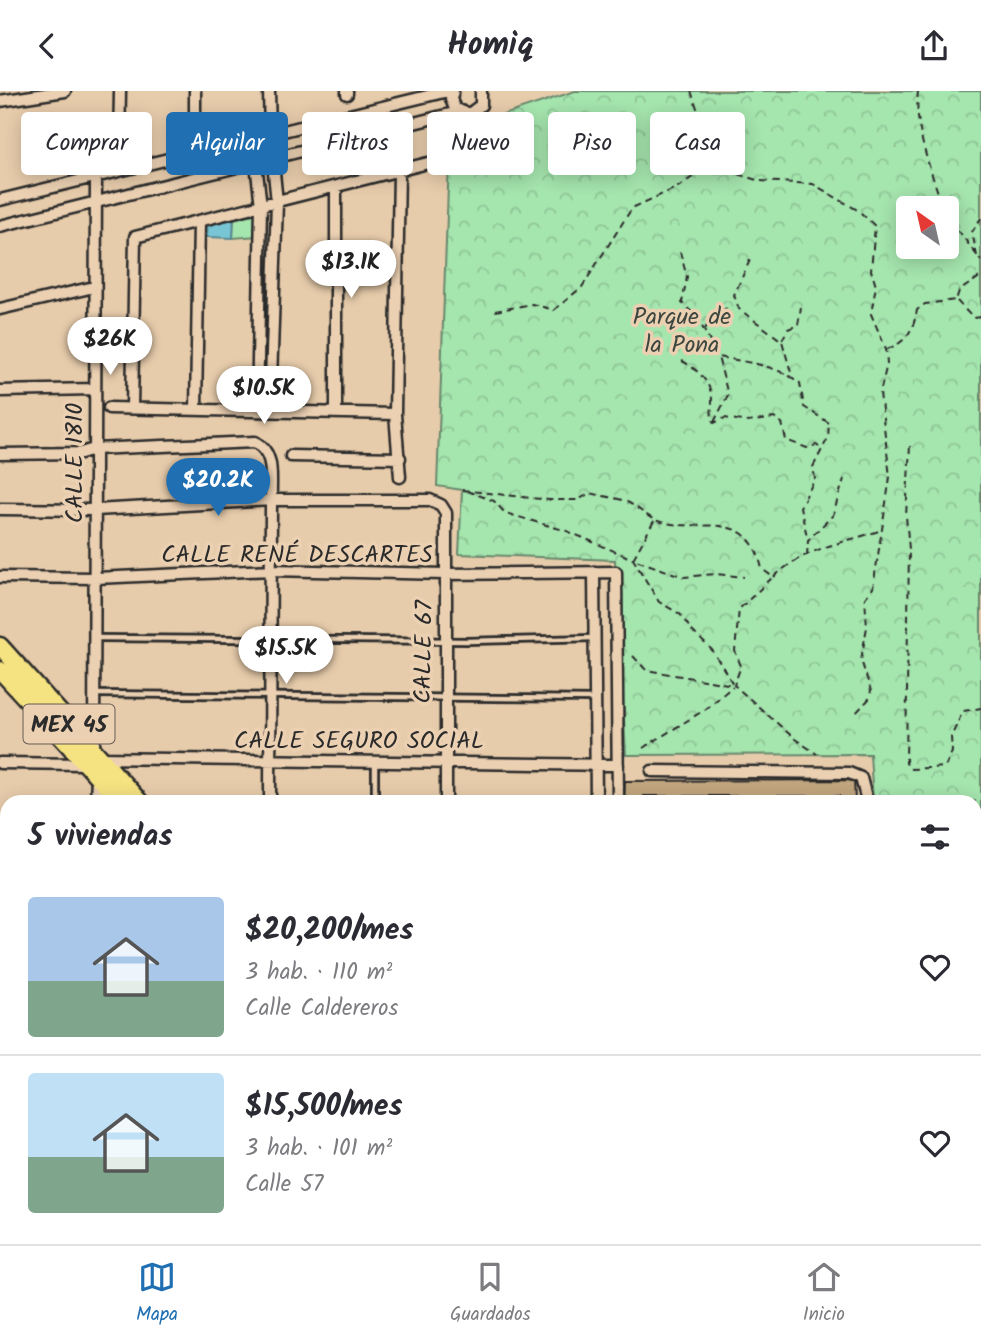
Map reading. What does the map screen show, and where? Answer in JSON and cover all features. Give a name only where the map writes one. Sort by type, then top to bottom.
[{"type":"main road","name":"MEX 45","points":[[0,646],[94,762],[116,795]]},
{"type":"main road","name":"MEX 45","points":[[0,670],[94,762],[132,795]]},
{"type":"street","points":[[0,101],[65,91]]},
{"type":"street","points":[[120,91],[120,112]]},
{"type":"street","points":[[195,91],[195,112]]},
{"type":"street","points":[[269,91],[269,112]]},
{"type":"street","points":[[288,130],[451,91],[452,104],[458,112]]},
{"type":"street","points":[[473,112],[478,109],[483,100],[481,91]]},
{"type":"street","points":[[288,154],[427,120]]},
{"type":"street","points":[[0,200],[96,175]]},
{"type":"street","name":"CALLE 1810","points":[[96,175],[96,795]]},
{"type":"street","points":[[0,226],[206,175]]},
{"type":"street","points":[[257,411],[261,206],[258,175]]},
{"type":"street","points":[[270,411],[277,202],[274,175]]},
{"type":"street","points":[[132,408],[135,237],[383,175]]},
{"type":"street","points":[[399,175],[395,414],[400,477]]},
{"type":"street","points":[[336,187],[336,412]]},
{"type":"street","points":[[195,410],[199,221]]},
{"type":"street","points":[[0,309],[94,288]]},
{"type":"street","points":[[0,391],[94,389]]},
{"type":"street","points":[[109,408],[395,414]]},
{"type":"street","points":[[0,454],[81,453],[94,449],[255,442],[265,447],[270,456],[271,500],[270,795]]},
{"type":"street","points":[[292,456],[400,458]]},
{"type":"street","points":[[0,509],[95,510],[271,500]]},
{"type":"street","name":"CALLE 67","points":[[271,500],[430,500],[441,505],[446,513],[443,761],[446,795]]},
{"type":"street","name":"CALLE RENÉ DESCARTES","points":[[0,577],[96,578],[271,570],[445,574],[615,572],[618,765]]},
{"type":"street","points":[[593,572],[596,795]]},
{"type":"street","name":"CALLE SEGURO SOCIAL","points":[[0,763],[443,761],[618,765]]},
{"type":"street","points":[[618,765],[618,795]]},
{"type":"street","points":[[652,771],[849,773],[861,778],[865,795]]},
{"type":"lane","points":[[94,638],[444,641],[594,638]]},
{"type":"lane","points":[[95,694],[595,699]]},
{"type":"lane","points":[[375,761],[375,795]]},
{"type":"path","points":[[691,91],[697,112]]},
{"type":"path","points":[[918,91],[916,108],[921,137],[939,196]]},
{"type":"path","points":[[495,311],[532,304],[554,310],[582,287],[632,208],[678,187],[695,175]]},
{"type":"path","points":[[740,175],[760,181],[813,184],[859,211],[875,226],[871,270],[876,286],[871,314],[886,349],[887,364],[880,393],[890,477],[873,588],[865,598],[867,627],[861,660],[871,691],[869,699],[854,715]]},
{"type":"path","points":[[977,257],[972,232],[981,218]]},
{"type":"path","points":[[959,232],[981,261]]},
{"type":"path","points":[[680,252],[687,277],[682,303],[704,330],[718,357],[728,395],[714,423]]},
{"type":"path","points":[[750,260],[734,295],[739,309],[782,341],[793,377]]},
{"type":"path","points":[[956,300],[959,291],[981,276]]},
{"type":"path","points":[[886,349],[896,346],[914,327],[917,310],[925,303],[956,300]]},
{"type":"path","points":[[956,300],[973,318],[981,317]]},
{"type":"path","points":[[782,341],[788,329],[799,325],[801,307]]},
{"type":"path","points":[[704,330],[714,315],[727,308]]},
{"type":"path","points":[[718,357],[760,364],[793,377],[800,383],[804,407],[829,423],[823,449],[813,467],[815,479],[800,507],[808,540],[807,557]]},
{"type":"path","points":[[682,361],[695,367],[711,390],[710,414],[714,423]]},
{"type":"path","points":[[714,423],[725,418],[748,422],[774,418],[782,423],[786,440],[807,448],[816,445],[823,449]]},
{"type":"path","points":[[911,446],[906,516],[909,549],[906,763],[911,769],[945,767],[952,752],[951,737],[963,711],[981,708]]},
{"type":"path","points":[[808,540],[833,515],[844,479]]},
{"type":"path","points":[[744,577],[715,574],[684,577],[567,531],[505,513],[494,501],[463,490],[549,500],[578,500],[590,493],[622,500],[655,520],[734,528],[746,536],[759,556],[762,569],[774,577]]},
{"type":"path","points":[[634,559],[655,520]]},
{"type":"path","points":[[643,748],[706,709],[734,685],[741,666],[735,651],[739,609],[791,560],[807,557],[822,546],[883,529]]},
{"type":"path","points":[[634,559],[659,602],[680,614],[692,631],[712,650],[734,685],[795,739],[817,754]]},
{"type":"path","points":[[634,656],[646,670],[734,685]]},
{"type":"shaded area","points":[[854,780],[855,795],[624,795],[625,781]]},
{"type":"green space","name":"Parque de la Pona","points":[[575,91],[981,91],[981,795],[873,795],[870,754],[626,755],[615,560],[459,554],[462,490],[437,486],[448,175],[534,175],[534,112],[512,112]]},
{"type":"green space","points":[[259,207],[258,236],[233,238],[234,213]]},
{"type":"water","points":[[234,213],[233,238],[207,237],[208,219]]},
{"type":"building","points":[[854,780],[855,795],[624,795],[625,781]]}]
